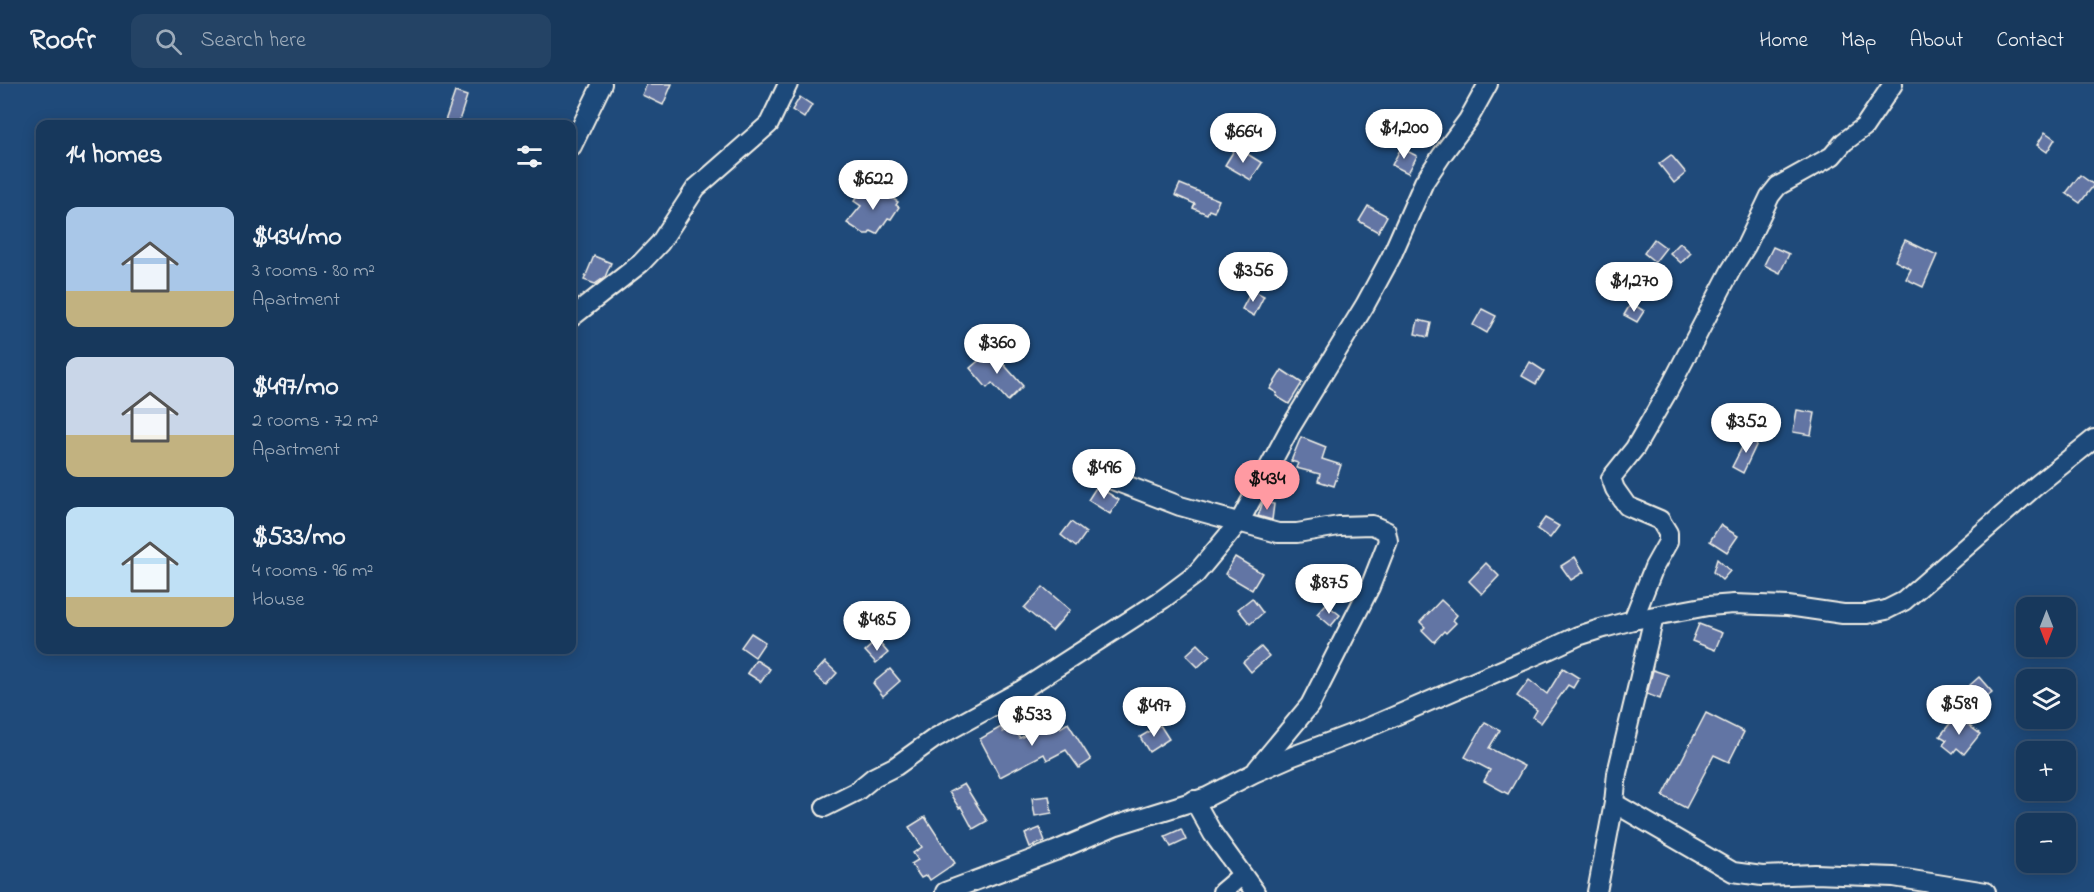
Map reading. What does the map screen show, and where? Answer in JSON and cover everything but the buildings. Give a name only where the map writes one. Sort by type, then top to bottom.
[{"type":"street","points":[[576,138],[602,84]]},
{"type":"street","points":[[576,314],[641,264],[660,243],[696,188],[769,124],[788,84]]},
{"type":"street","points":[[825,807],[857,791],[874,777],[896,766],[935,738],[1020,691],[1163,599],[1195,575],[1240,521],[1290,428],[1365,305],[1391,257],[1424,182],[1468,120],[1488,84]]},
{"type":"street","points":[[1633,620],[1654,567],[1668,542],[1668,533],[1660,520],[1628,506],[1615,489],[1611,478],[1635,448],[1669,389],[1731,270],[1746,246],[1770,196],[1778,186],[1832,156],[1844,142],[1864,127],[1893,84]]},
{"type":"street","points":[[945,892],[1055,851],[1114,826],[1223,790],[1254,773],[1407,711],[1578,636],[1633,620],[1734,604],[1788,606],[1844,614],[1867,614],[1886,610],[1904,601],[2038,484],[2094,440]]},
{"type":"street","points":[[1097,474],[1180,506],[1278,533],[1354,526],[1365,532],[1379,546],[1381,560],[1310,705],[1254,773]]},
{"type":"street","points":[[1597,892],[1614,803],[1617,773],[1654,617]]},
{"type":"street","points":[[1194,800],[1213,834],[1255,892]]},
{"type":"street","points":[[1614,803],[1733,872],[1761,876],[1815,874],[1880,884],[1918,880],[1986,892]]},
{"type":"street","points":[[1222,892],[1242,875]]}]
